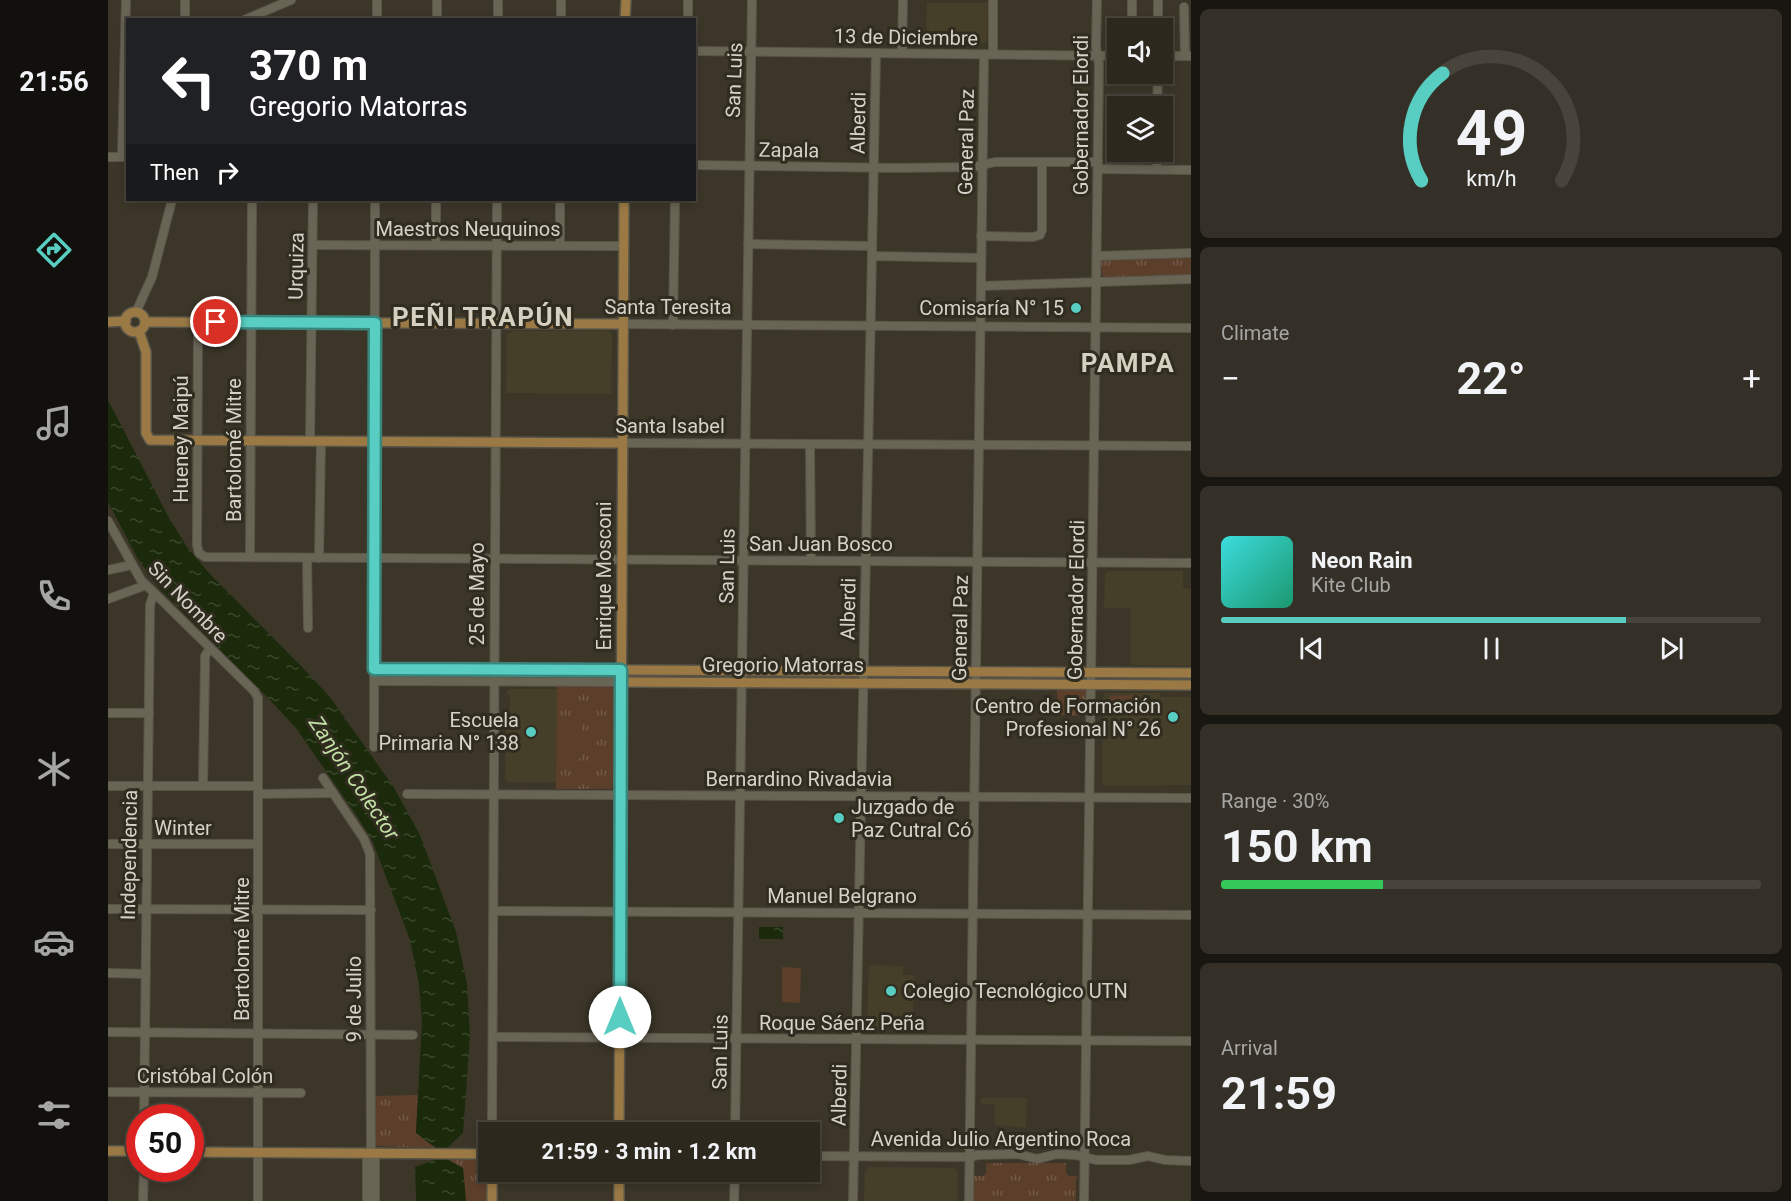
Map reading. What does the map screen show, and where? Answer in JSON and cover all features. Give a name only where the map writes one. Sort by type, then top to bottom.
[{"type":"main road","points":[[625,18],[626,0]]},
{"type":"main road","name":"Enrique Mosconi","points":[[619,1122],[624,201]]},
{"type":"main road","points":[[136,312],[143,315],[145,322],[139,331],[130,330],[126,321],[130,314],[136,312]]},
{"type":"main road","points":[[108,322],[126,321]]},
{"type":"main road","name":"Santa Teresita","points":[[145,322],[623,324]]},
{"type":"main road","name":"Santa Isabel","points":[[139,331],[146,352],[146,433],[148,439],[622,443]]},
{"type":"main road","name":"Gregorio Matorras","points":[[621,670],[1191,673]]},
{"type":"main road","name":"Gregorio Matorras","points":[[621,682],[1191,685]]},
{"type":"main road","points":[[108,1151],[126,1151]]},
{"type":"main road","points":[[204,1152],[478,1154]]},
{"type":"main road","points":[[492,1182],[492,1201]]},
{"type":"main road","points":[[618,1201],[619,1182]]},
{"type":"street","points":[[108,157],[125,157],[126,0]]},
{"type":"street","points":[[185,0],[185,18]]},
{"type":"street","points":[[249,18],[291,0]]},
{"type":"street","points":[[377,0],[377,18]]},
{"type":"street","points":[[437,0],[437,18]]},
{"type":"street","points":[[498,0],[498,18]]},
{"type":"street","points":[[561,0],[561,18]]},
{"type":"street","points":[[688,0],[688,18]]},
{"type":"street","name":"San Luis","points":[[735,1122],[752,0]]},
{"type":"street","points":[[903,0],[903,53]]},
{"type":"street","points":[[993,0],[993,54]]},
{"type":"street","name":"Gobernador Elordi","points":[[1084,1201],[1097,282],[1097,0]]},
{"type":"street","points":[[1132,0],[1132,18]]},
{"type":"street","points":[[1158,0],[1158,18]]},
{"type":"street","points":[[1184,7],[1188,56]]},
{"type":"street","name":"13 de Diciembre","points":[[696,51],[1107,56]]},
{"type":"street","name":"Alberdi","points":[[853,1201],[876,53]]},
{"type":"street","name":"General Paz","points":[[969,1201],[984,54]]},
{"type":"street","name":"Zapala","points":[[696,165],[874,168],[971,167],[995,162],[1042,162],[1191,170]]},
{"type":"street","points":[[981,236],[1033,237],[1040,235],[1042,230],[1042,162]]},
{"type":"street","points":[[1157,162],[1157,169]]},
{"type":"street","points":[[136,312],[152,277],[172,201]]},
{"type":"street","name":"Bartolomé Mitre","points":[[250,557],[252,201]]},
{"type":"street","name":"Urquiza","points":[[314,201],[312,322],[319,558]]},
{"type":"street","points":[[374,747],[375,201]]},
{"type":"street","points":[[436,201],[436,245]]},
{"type":"street","name":"25 de Mayo","points":[[492,1122],[497,201]]},
{"type":"street","points":[[560,201],[560,246]]},
{"type":"street","points":[[673,325],[675,201]]},
{"type":"street","points":[[747,244],[872,246]]},
{"type":"street","name":"Maestros Neuquinos","points":[[313,245],[624,246]]},
{"type":"street","points":[[1097,256],[1191,253]]},
{"type":"street","points":[[872,256],[981,258]]},
{"type":"street","points":[[981,286],[1191,279]]},
{"type":"street","name":"Hueney Maipú","points":[[198,322],[197,545],[200,555]]},
{"type":"street","name":"Santa Teresita","points":[[623,324],[1191,328]]},
{"type":"street","name":"Santa Isabel","points":[[622,443],[1191,446]]},
{"type":"street","points":[[810,444],[811,560]]},
{"type":"street","name":"Sin Nombre","points":[[108,521],[131,565],[146,585],[257,696]]},
{"type":"street","name":"San Juan Bosco","points":[[200,555],[207,557],[307,558],[1191,563]]},
{"type":"street","points":[[307,558],[308,628]]},
{"type":"street","points":[[108,570],[131,565]]},
{"type":"street","points":[[108,599],[146,585]]},
{"type":"street","name":"Independencia","points":[[145,1104],[150,605],[154,593]]},
{"type":"street","points":[[203,786],[205,663],[210,648]]},
{"type":"street","name":"Gregorio Matorras","points":[[374,669],[621,670]]},
{"type":"street","name":"Gregorio Matorras","points":[[374,681],[621,682]]},
{"type":"street","name":"Bartolomé Mitre","points":[[257,696],[258,1201]]},
{"type":"street","points":[[108,713],[149,714]]},
{"type":"street","points":[[323,778],[333,794]]},
{"type":"street","points":[[108,786],[203,786],[333,794]]},
{"type":"street","name":"9 de Julio","points":[[333,794],[368,846],[370,859],[371,1153],[367,1201]]},
{"type":"street","name":"Bernardino Rivadavia","points":[[407,794],[1191,798]]},
{"type":"street","name":"Winter","points":[[108,844],[258,844]]},
{"type":"street","points":[[108,909],[371,910]]},
{"type":"street","name":"Manuel Belgrano","points":[[494,911],[1191,915]]},
{"type":"street","points":[[108,974],[146,974]]},
{"type":"street","points":[[108,1032],[413,1035]]},
{"type":"street","name":"Roque Sáenz Peña","points":[[493,1037],[1191,1041]]},
{"type":"street","name":"Cristóbal Colón","points":[[108,1092],[301,1093]]},
{"type":"street","name":"9 de Julio","points":[[371,1153],[375,1201]]},
{"type":"street","name":"Avenida Julio Argentino Roca","points":[[820,1156],[969,1157],[1020,1154],[1037,1159],[1057,1154],[1096,1160],[1129,1160],[1148,1156],[1162,1160],[1191,1161]]},
{"type":"street","points":[[143,1201],[144,1182]]},
{"type":"street","points":[[734,1201],[735,1182]]},
{"type":"shaded area","points":[[927,3],[988,3],[987,40],[984,43],[969,43],[969,45],[938,42],[938,46],[926,45]]},
{"type":"shaded area","points":[[512,331],[609,331],[612,334],[611,394],[506,393],[507,335]]},
{"type":"shaded area","points":[[1108,571],[1183,571],[1183,588],[1191,589],[1191,666],[1131,665],[1131,608],[1104,608],[1105,574]]},
{"type":"shaded area","name":"Escuela Primaria N° 138","points":[[510,689],[557,689],[556,782],[508,782],[505,779],[506,712],[510,708],[510,696],[506,693]]},
{"type":"shaded area","points":[[1106,693],[1160,693],[1160,697],[1190,697],[1191,693],[1191,785],[1105,786],[1102,783],[1103,696]]},
{"type":"shaded area","name":"Colegio Tecnológico UTN","points":[[869,965],[903,966],[903,975],[914,975],[913,1027],[871,1027],[867,1024]]},
{"type":"shaded area","points":[[981,1098],[1027,1098],[1026,1128],[995,1125],[995,1104],[981,1104]]},
{"type":"shaded area","points":[[869,1167],[954,1168],[957,1171],[957,1201],[864,1201],[865,1172]]},
{"type":"green space","points":[[1191,255],[1191,275],[1105,278],[1102,275],[1101,263],[1104,259]]},
{"type":"green space","points":[[391,672],[485,673],[486,676],[483,678],[389,677]]},
{"type":"green space","points":[[509,673],[606,673],[608,676],[606,679],[511,679],[508,676]]},
{"type":"green space","points":[[632,674],[737,675],[738,677],[736,680],[632,678]]},
{"type":"green space","points":[[748,674],[853,675],[853,680],[747,678]]},
{"type":"green space","points":[[874,675],[964,677],[963,680],[874,680]]},
{"type":"green space","points":[[987,675],[1082,676],[1083,679],[1082,681],[986,680]]},
{"type":"green space","points":[[1102,677],[1164,677],[1165,680],[1164,682],[1102,681]]},
{"type":"green space","points":[[557,685],[614,688],[615,783],[612,789],[556,789]]},
{"type":"green space","points":[[1057,687],[1086,688],[1087,716],[1057,715]]},
{"type":"green space","points":[[1140,695],[1140,715],[1110,715],[1110,696]]},
{"type":"green space","points":[[559,716],[582,716],[581,758],[559,758]]},
{"type":"green space","points":[[782,967],[801,968],[800,1003],[782,1002]]},
{"type":"green space","points":[[418,1095],[416,1133],[435,1148],[376,1146],[375,1096]]},
{"type":"green space","points":[[448,1159],[478,1160],[478,1182],[488,1182],[488,1201],[466,1201],[463,1168]]},
{"type":"green space","points":[[986,1163],[1066,1163],[1066,1173],[1069,1176],[1078,1176],[1076,1201],[974,1201],[974,1176],[983,1176],[986,1173]]},
{"type":"water","name":"Zanjón Colector","points":[[108,400],[169,518],[187,547],[208,572],[329,696],[393,786],[420,835],[456,932],[467,984],[470,1036],[463,1133],[448,1147],[448,1160],[463,1168],[466,1201],[416,1201],[415,1167],[434,1160],[435,1147],[416,1133],[422,1021],[419,984],[410,940],[372,840],[296,728],[160,589],[138,559],[108,502]]},
{"type":"water","points":[[759,927],[783,927],[783,939],[759,939]]},
{"type":"place","name":"Comisaría N° 15","points":[[1076,308]]},
{"type":"place","name":"Centro de Formación Profesional N° 26","points":[[1173,717]]},
{"type":"place","name":"Escuela Primaria N° 138","points":[[531,732]]},
{"type":"place","name":"Juzgado de Paz Cutral Có","points":[[839,818]]},
{"type":"place","name":"Colegio Tecnológico UTN","points":[[891,991]]},
{"type":"district","name":"PEÑI TRAPÚN","points":[[483,317]]},
{"type":"district","name":"PAMPA","points":[[1128,363]]},
{"type":"route","points":[[216,322],[375,323],[374,669],[621,670],[620,1017]]}]
